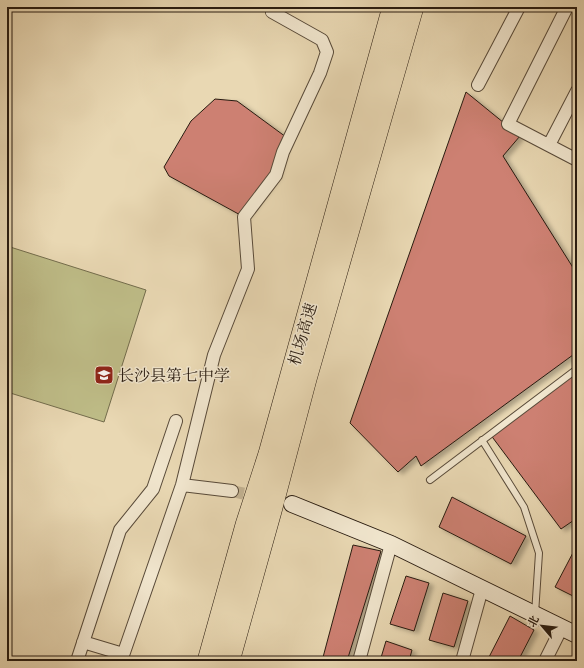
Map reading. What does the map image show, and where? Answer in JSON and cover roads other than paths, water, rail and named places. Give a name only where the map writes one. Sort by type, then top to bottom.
[{"type":"highway","name":"机场高速","points":[[208,661],[246,525],[269,454],[393,7]]},
{"type":"highway","name":"机场高速","points":[[229,661],[306,379],[413,7]]},
{"type":"street","points":[[83,642],[122,658],[182,485],[214,355],[248,269],[244,218],[276,174],[282,152],[320,73],[327,52],[322,40],[272,12],[274,7]]},
{"type":"street","points":[[478,85],[519,7]]},
{"type":"street","points":[[567,7],[508,124],[577,160]]},
{"type":"street","points":[[549,145],[577,91]]},
{"type":"street","points":[[77,661],[120,530],[153,489],[176,421]]},
{"type":"street","points":[[182,485],[232,491]]},
{"type":"street","points":[[292,504],[391,544],[577,635]]},
{"type":"street","points":[[359,661],[391,544]]},
{"type":"street","points":[[462,661],[482,589]]},
{"type":"street","points":[[545,661],[562,628]]},
{"type":"lane","points":[[430,480],[577,369]]},
{"type":"lane","points":[[482,440],[524,507],[539,553],[535,614]]},
{"type":"tunnel","points":[[232,491],[260,497]]},
{"type":"place","name":"长沙县第七中学","points":[[104,375]]}]
